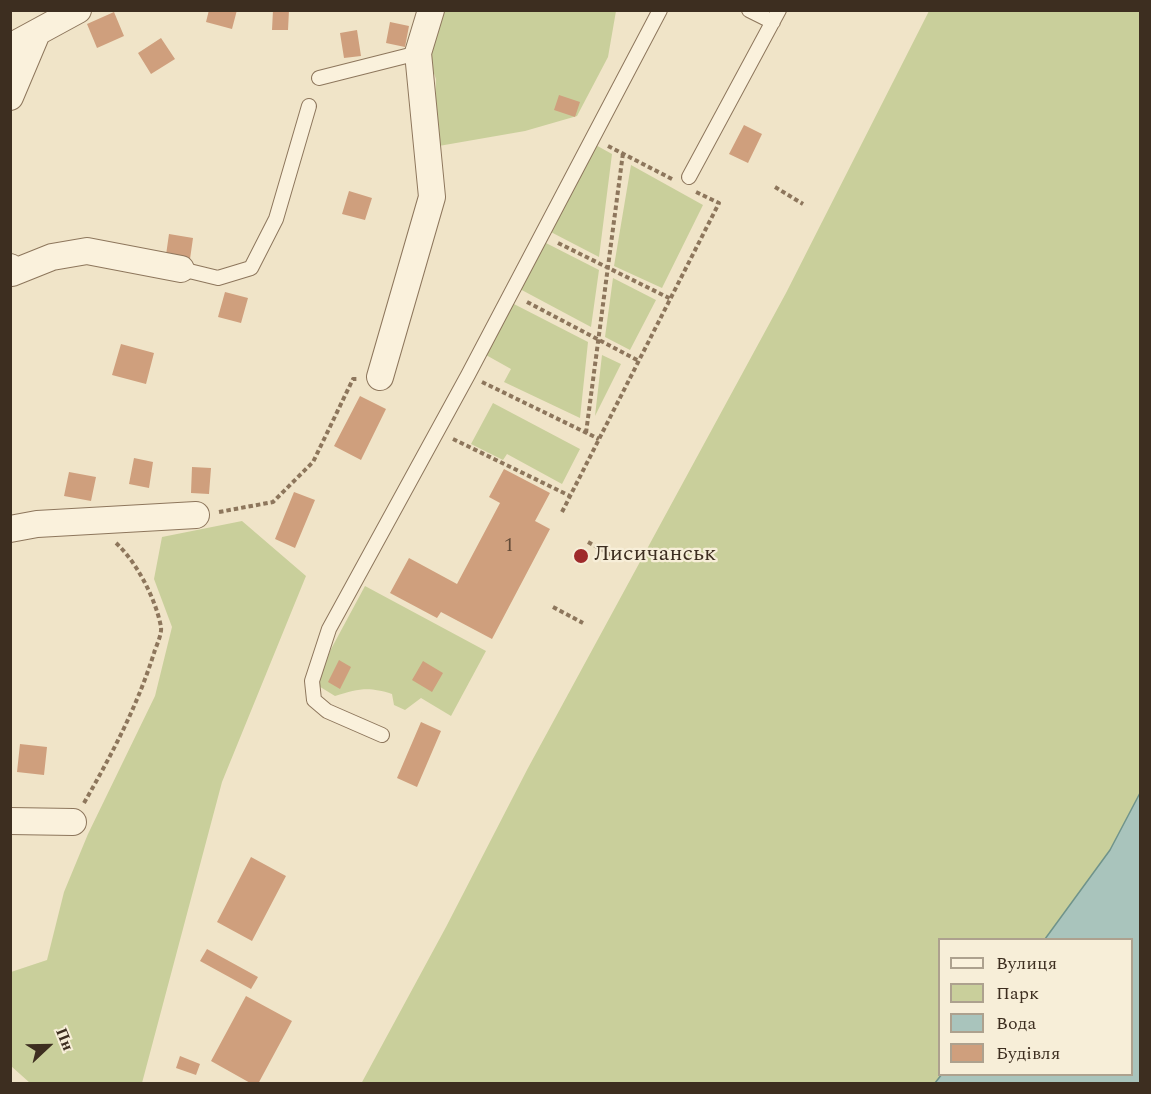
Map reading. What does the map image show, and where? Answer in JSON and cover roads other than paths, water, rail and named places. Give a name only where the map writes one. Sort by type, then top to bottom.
[{"type":"street","points":[[10,47],[78,10]]},
{"type":"street","points":[[380,377],[432,197],[418,53],[431,10]]},
{"type":"street","points":[[10,97],[37,33]]},
{"type":"street","points":[[11,271],[52,257],[87,251],[181,269]]},
{"type":"street","points":[[10,529],[37,524],[196,515]]},
{"type":"street","points":[[10,821],[73,822]]},
{"type":"lane","points":[[382,735],[327,711],[314,700],[312,681],[329,628],[468,375],[660,10]]},
{"type":"lane","points":[[684,182],[776,16],[749,10]]},
{"type":"lane","points":[[319,78],[418,53]]},
{"type":"lane","points":[[181,269],[218,278],[251,268],[276,219],[309,106]]},
{"type":"water","points":[[1140,793],[1140,1083],[935,1083],[940,1076],[1133,1076],[1133,938],[1046,938],[1110,850]]},
{"type":"place","name":"Лисичанськ","points":[[581,556]]}]
